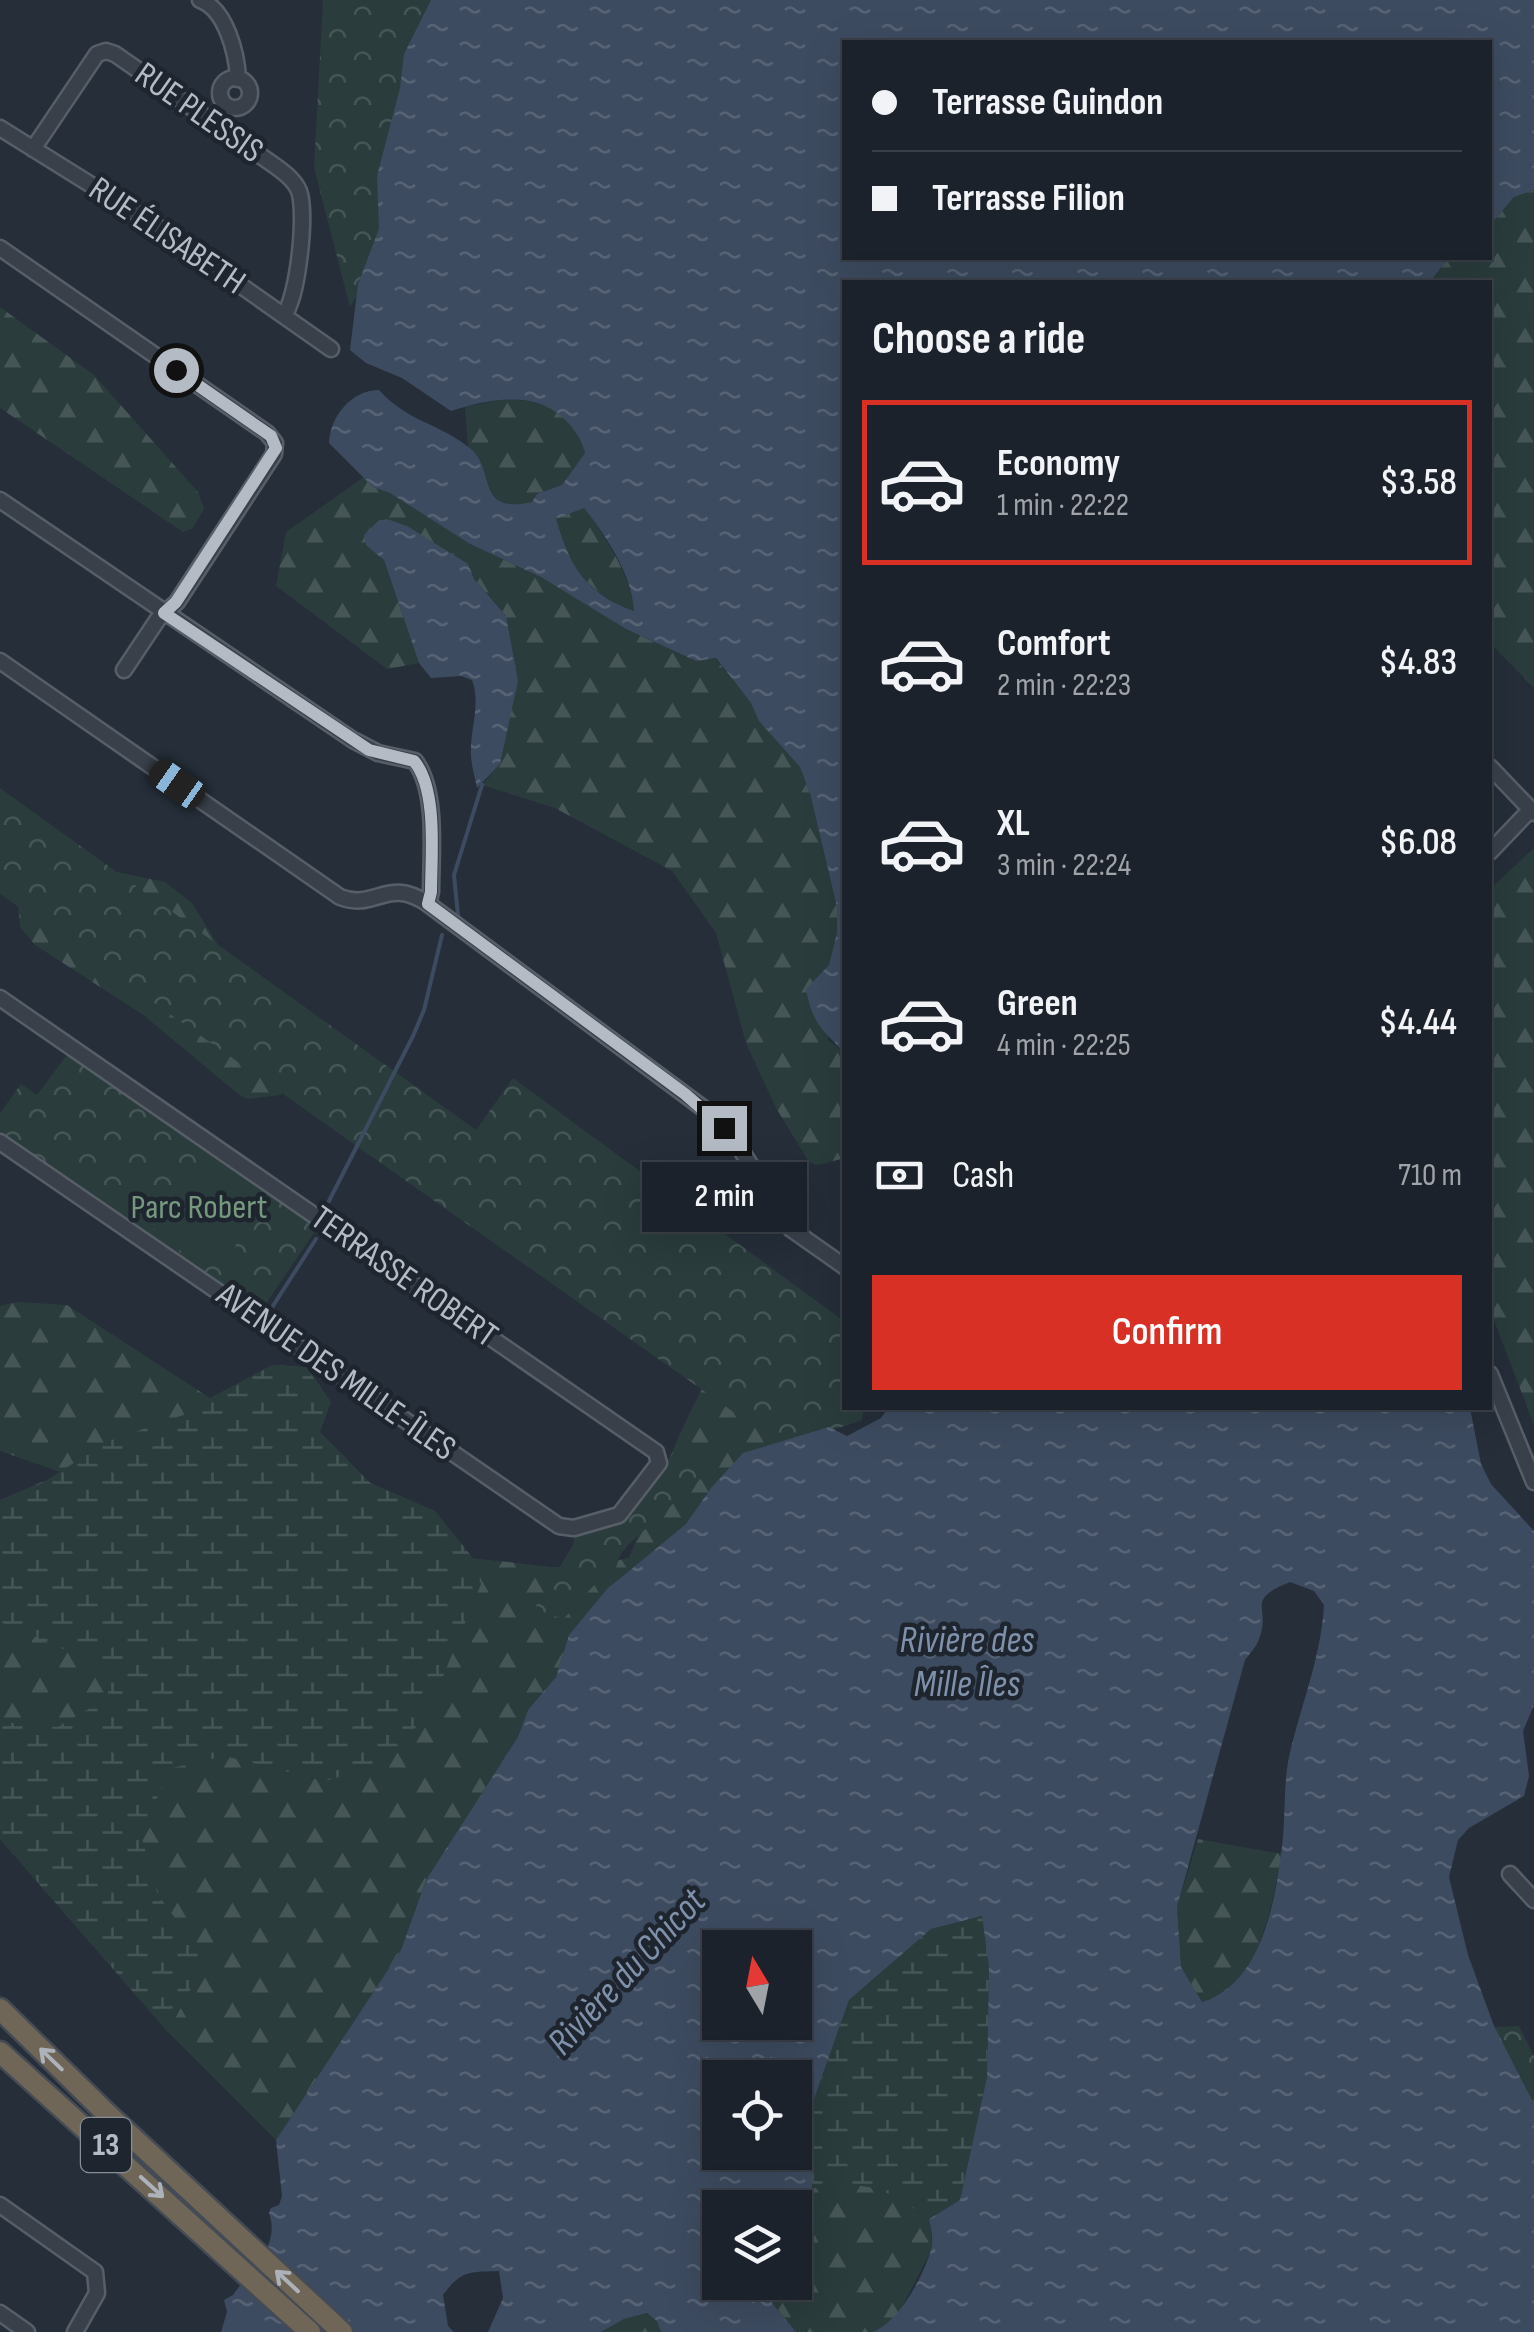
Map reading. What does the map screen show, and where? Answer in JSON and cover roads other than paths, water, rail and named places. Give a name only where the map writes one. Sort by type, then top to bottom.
[{"type":"highway","name":"13","points":[[0,2008],[342,2332]]},
{"type":"highway","name":"13","points":[[0,2052],[310,2332]]},
{"type":"street","points":[[200,0],[212,4],[219,14],[236,60],[238,79]]},
{"type":"street","name":"RUE PLESSIS","points":[[33,149],[93,60],[103,51],[115,54],[292,180],[300,194],[301,217],[292,299],[284,315]]},
{"type":"street","name":"RUE ÉLISABETH","points":[[0,128],[120,202],[331,349]]},
{"type":"street","points":[[0,248],[267,433],[276,445],[274,454],[176,602],[124,670]]},
{"type":"street","points":[[0,500],[369,750],[414,761],[425,779],[430,817],[428,904]]},
{"type":"street","points":[[0,661],[340,897],[362,901],[397,891],[428,904],[707,1112],[736,1142],[791,1229],[842,1264]]},
{"type":"street","points":[[1492,770],[1532,811],[1492,850]]},
{"type":"street","name":"TERRASSE ROBERT","points":[[0,998],[659,1455]]},
{"type":"street","name":"AVENUE DES MILLE-ÎLES","points":[[0,1142],[559,1526],[579,1527],[619,1515],[648,1479],[659,1455]]},
{"type":"street","points":[[1492,1379],[1534,1482]]},
{"type":"street","points":[[1510,1874],[1534,1900]]},
{"type":"street","points":[[0,2205],[95,2272],[96,2293],[75,2332]]},
{"type":"street","points":[[0,2314],[27,2332]]},
{"type":"water","points":[[431,0],[1534,0],[1534,190],[1514,197],[1492,223],[1492,40],[842,40],[842,260],[1446,260],[1432,280],[842,280],[842,1050],[819,1025],[806,989],[829,965],[837,933],[837,907],[810,793],[800,767],[759,721],[751,703],[716,658],[696,661],[626,629],[541,577],[470,544],[390,493],[373,487],[329,443],[333,423],[344,406],[360,394],[379,390],[401,409],[471,449],[489,488],[502,502],[532,502],[537,494],[562,485],[585,453],[570,425],[545,406],[530,401],[499,400],[451,411],[350,350],[358,284],[379,229],[377,176],[400,88],[404,54]],"holes":[[[584,508],[609,543],[628,583],[634,611],[591,587],[567,551],[556,519]]]},
{"type":"water","points":[[387,519],[407,526],[468,564],[474,579],[506,616],[518,681],[500,764],[477,788],[471,758],[476,698],[472,680],[461,676],[431,678],[419,663],[384,560],[366,545],[364,535],[378,521]]},
{"type":"water","name":"Rivière des Mille Îles","points":[[887,1410],[1470,1410],[1481,1464],[1491,1484],[1534,1531],[1534,1705],[1523,1731],[1529,1776],[1524,1796],[1469,1828],[1458,1840],[1449,1877],[1468,1955],[1494,2026],[1534,2104],[1534,2332],[873,2332],[901,2309],[922,2273],[932,2246],[929,2219],[960,2200],[987,2077],[989,1967],[982,1916],[931,1929],[849,2000],[814,2099],[812,2188],[811,2190],[702,2190],[702,2300],[771,2300],[796,2332],[661,2332],[657,2321],[647,2313],[624,2319],[601,2332],[488,2332],[503,2298],[499,2271],[467,2274],[443,2295],[448,2326],[454,2332],[221,2332],[227,2312],[224,2300],[233,2295],[268,2247],[272,2225],[269,2213],[279,2205],[282,2196],[276,2140],[401,1950],[426,1880],[518,1737],[528,1710],[556,1677],[569,1635],[607,1589],[686,1524],[711,1488],[743,1453],[829,1427],[847,1436],[881,1418]],"holes":[[[1290,1582],[1314,1591],[1324,1605],[1314,1665],[1288,1762],[1283,1843],[1268,1919],[1261,1941],[1238,1979],[1222,1993],[1202,2002],[1181,1967],[1177,1907],[1245,1660],[1257,1644],[1262,1628],[1263,1600]]]},
{"type":"waterway","points":[[458,915],[454,875],[482,785]]},
{"type":"waterway","points":[[329,1201],[413,1036],[424,1010],[442,935]]},
{"type":"waterway","points":[[269,1312],[316,1239]]},
{"type":"park label","name":"Parc Robert","points":[[199,1207]]},
{"type":"water label","name":"Rivière du Chicot","points":[[627,1972]]}]
